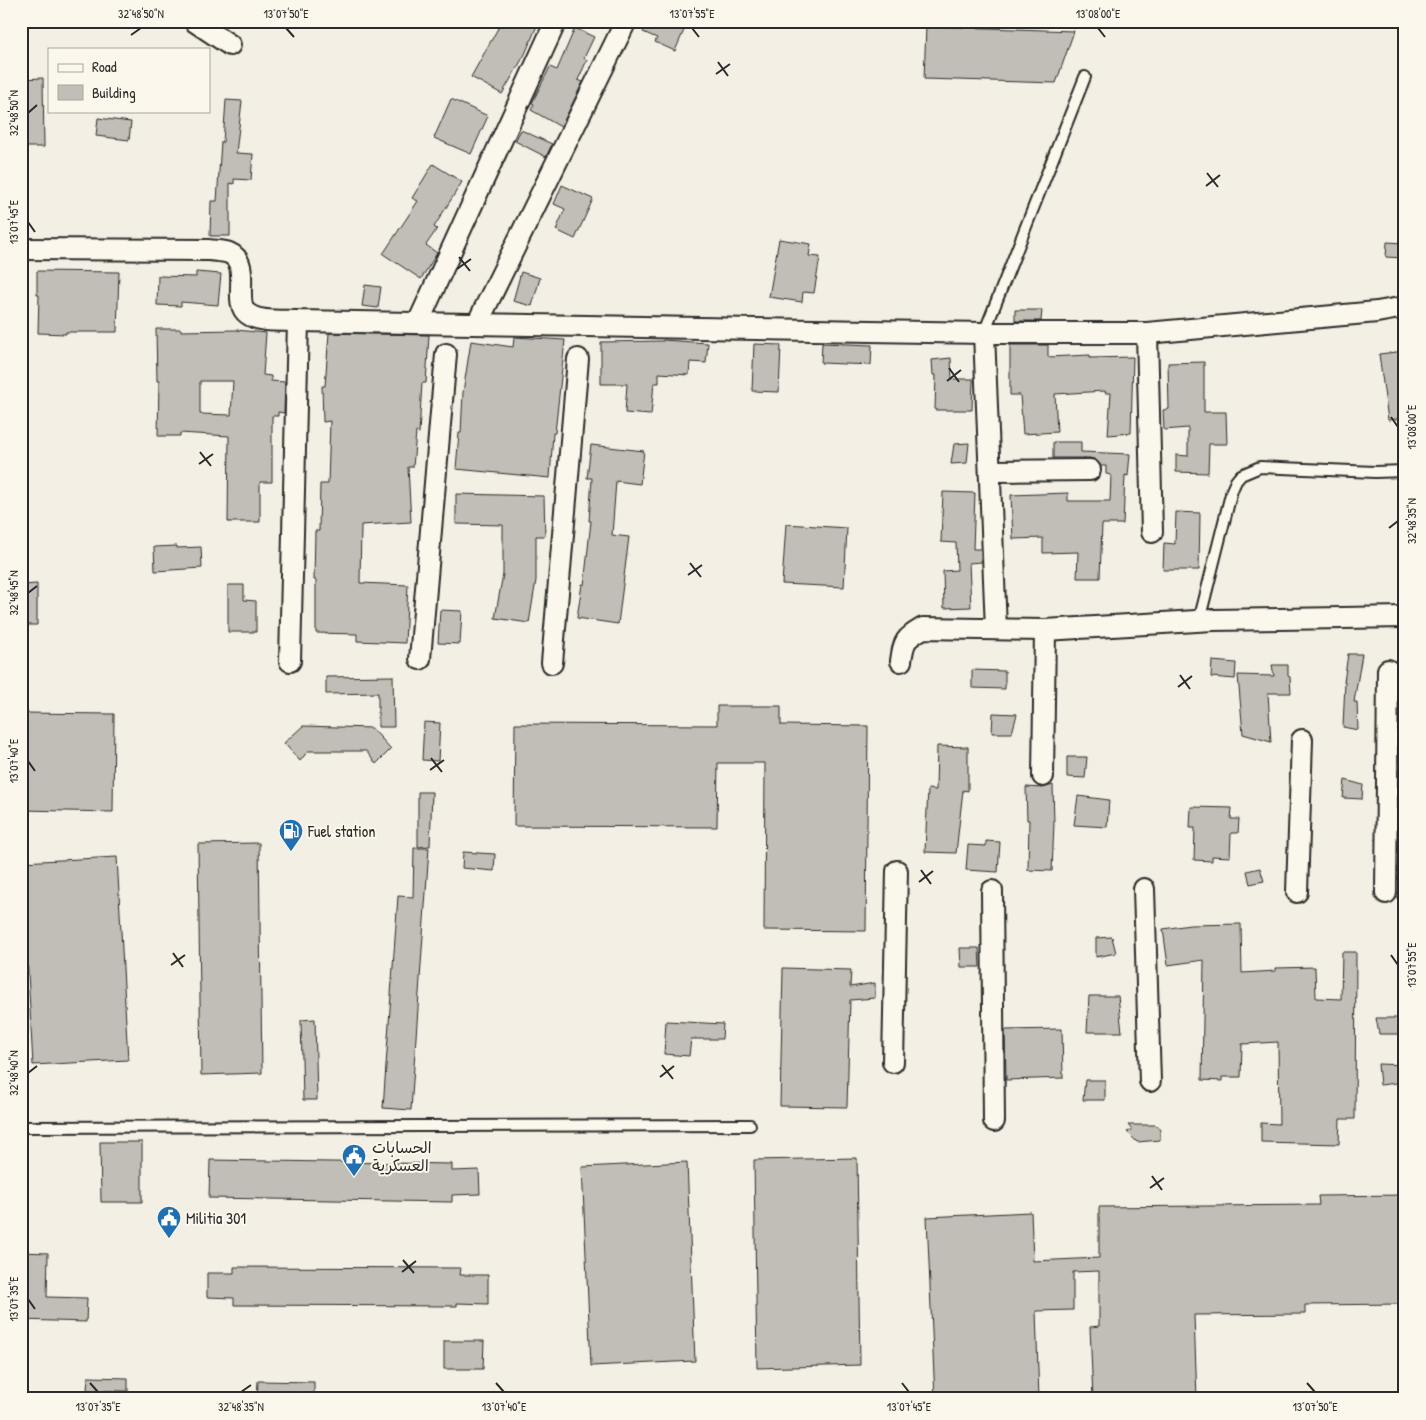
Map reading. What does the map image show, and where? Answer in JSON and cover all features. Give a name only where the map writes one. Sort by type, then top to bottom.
[{"type":"street","points":[[194,21],[230,45]]},
{"type":"street","points":[[418,323],[556,21]]},
{"type":"street","points":[[477,324],[626,21]]},
{"type":"street","points":[[21,249],[210,250],[229,253],[236,258],[240,267],[241,303],[243,309],[248,314],[264,319],[298,321],[984,334],[1147,333],[1405,308]]},
{"type":"street","points":[[290,661],[298,321]]},
{"type":"street","points":[[1147,333],[1152,532]]},
{"type":"street","points":[[984,334],[996,629]]},
{"type":"street","points":[[420,660],[446,354]]},
{"type":"street","points":[[552,663],[578,359]]},
{"type":"street","points":[[990,471],[1090,470]]},
{"type":"street","points":[[901,661],[904,642],[923,628],[1045,630],[1199,621],[1405,617]]},
{"type":"street","points":[[1043,776],[1045,630]]},
{"type":"street","points":[[1386,893],[1388,670]]},
{"type":"street","points":[[1297,892],[1302,740]]},
{"type":"street","points":[[893,1062],[897,871]]},
{"type":"street","points":[[1144,889],[1150,1080]]},
{"type":"street","points":[[992,891],[994,1121]]},
{"type":"lane","points":[[984,334],[1085,77]]},
{"type":"lane","points":[[1199,621],[1232,490],[1241,474],[1260,467],[1375,472],[1405,471]]},
{"type":"lane","points":[[21,1127],[750,1125]]},
{"type":"building","points":[[502,21],[539,21],[525,54],[502,94],[471,77]]},
{"type":"building","points":[[648,21],[688,21],[675,51],[655,42],[657,38],[643,32]]},
{"type":"building","points":[[926,26],[1074,31],[1056,83],[924,79]]},
{"type":"building","points":[[575,28],[594,37],[584,58],[587,60],[578,80],[583,82],[561,127],[531,110],[534,104],[532,103],[550,67],[557,70]]},
{"type":"building","points":[[43,78],[44,147],[21,147],[21,79]]},
{"type":"building","points":[[451,99],[488,116],[471,154],[434,138]]},
{"type":"building","points":[[226,100],[242,101],[236,153],[253,154],[251,180],[234,179],[234,184],[230,183],[230,236],[210,236],[211,201],[217,201]]},
{"type":"building","points":[[98,118],[131,122],[129,140],[96,136]]},
{"type":"building","points":[[521,130],[552,144],[546,157],[515,141]]},
{"type":"building","points":[[433,164],[462,182],[434,227],[437,229],[426,245],[437,253],[421,279],[383,254],[418,201],[412,198]]},
{"type":"building","points":[[562,185],[593,199],[575,239],[556,230],[565,209],[554,204]]},
{"type":"building","points":[[779,239],[811,244],[809,256],[820,257],[814,293],[803,292],[802,302],[769,297]]},
{"type":"building","points":[[1387,242],[1404,243],[1403,258],[1386,257]]},
{"type":"building","points":[[37,271],[119,272],[117,332],[38,333],[39,295],[37,295]]},
{"type":"building","points":[[196,272],[221,274],[218,305],[181,302],[181,306],[157,305],[158,276],[196,277]]},
{"type":"building","points":[[521,272],[540,278],[532,306],[513,301]]},
{"type":"building","points":[[365,285],[381,287],[378,308],[362,306]]},
{"type":"building","points":[[1015,310],[1042,310],[1041,321],[1015,321]]},
{"type":"building","points":[[156,329],[181,329],[181,331],[236,330],[266,333],[263,375],[271,376],[271,381],[285,382],[284,413],[278,412],[278,416],[272,416],[272,482],[260,482],[260,522],[228,522],[229,436],[180,433],[180,436],[158,436],[159,381],[157,381]],"holes":[[[200,381],[233,381],[231,415],[200,414]]]},
{"type":"building","points":[[329,333],[429,335],[426,383],[422,383],[419,433],[416,432],[413,467],[408,467],[411,522],[361,525],[360,583],[408,585],[405,643],[357,641],[357,634],[316,633],[315,531],[319,531],[320,484],[328,484],[330,421],[323,422],[322,386],[325,386]]},
{"type":"building","points":[[514,337],[565,340],[555,433],[553,433],[550,478],[456,469],[459,433],[461,433],[463,392],[471,341],[513,347]]},
{"type":"building","points":[[663,340],[708,343],[706,363],[690,362],[689,375],[659,373],[659,383],[654,383],[651,415],[625,413],[627,384],[601,384],[601,342]]},
{"type":"building","points":[[822,343],[872,345],[871,365],[821,363]]},
{"type":"building","points":[[754,344],[781,345],[779,392],[752,391]]},
{"type":"building","points":[[1010,345],[1048,345],[1048,357],[1090,355],[1090,358],[1133,357],[1131,433],[1108,435],[1111,393],[1105,393],[1105,391],[1055,394],[1057,432],[1023,434],[1020,395],[1010,395]]},
{"type":"building","points":[[1405,351],[1405,418],[1388,420],[1379,354]]},
{"type":"building","points":[[951,358],[952,379],[973,379],[972,410],[935,410],[936,375],[933,375],[932,360]]},
{"type":"building","points":[[1204,362],[1204,412],[1226,412],[1227,444],[1209,444],[1208,473],[1176,472],[1176,455],[1188,456],[1188,428],[1164,430],[1163,410],[1169,409],[1168,363]]},
{"type":"building","points":[[1053,442],[1081,442],[1081,452],[1130,454],[1128,476],[1125,475],[1123,524],[1102,524],[1100,578],[1077,578],[1078,552],[1043,553],[1043,538],[1013,539],[1011,495],[1068,493],[1068,501],[1110,501],[1111,475],[1106,474],[1106,466],[1101,466],[1096,460],[1090,458],[1053,458]]},
{"type":"building","points":[[969,443],[967,463],[951,464],[954,444]]},
{"type":"building","points":[[591,445],[644,451],[640,484],[616,481],[612,535],[629,537],[618,624],[577,618],[582,584],[584,585],[591,521],[589,521],[592,478],[587,478]]},
{"type":"building","points":[[943,492],[975,493],[973,549],[981,549],[981,562],[969,563],[971,607],[944,608],[943,571],[957,570],[956,543],[941,542]]},
{"type":"building","points":[[456,494],[544,496],[545,536],[536,536],[536,580],[529,623],[495,618],[503,574],[503,525],[456,524]]},
{"type":"building","points":[[1176,512],[1200,513],[1199,570],[1163,570],[1164,543],[1175,544]]},
{"type":"building","points":[[786,524],[847,528],[844,587],[782,584]]},
{"type":"building","points":[[177,546],[177,548],[201,547],[202,568],[155,571],[154,547]]},
{"type":"building","points":[[37,584],[37,625],[21,625],[21,585]]},
{"type":"building","points":[[228,585],[244,585],[244,600],[256,601],[256,632],[228,632]]},
{"type":"building","points":[[440,610],[462,611],[460,644],[438,643]]},
{"type":"building","points":[[1348,654],[1362,654],[1354,702],[1357,702],[1358,730],[1343,727],[1344,682]]},
{"type":"building","points":[[1212,661],[1236,663],[1235,679],[1211,677]]},
{"type":"building","points":[[1272,665],[1288,665],[1291,693],[1268,693],[1271,742],[1243,734],[1238,675],[1274,676]]},
{"type":"building","points":[[972,670],[1005,671],[1005,689],[972,688]]},
{"type":"building","points":[[393,676],[394,727],[378,727],[378,693],[326,694],[326,677]]},
{"type":"building","points":[[717,706],[781,706],[781,725],[868,726],[866,931],[764,930],[765,763],[718,763],[717,827],[514,826],[515,724],[717,725]]},
{"type":"building","points":[[21,713],[114,714],[113,812],[21,810]]},
{"type":"building","points":[[993,713],[1017,714],[1012,733],[992,733]]},
{"type":"building","points":[[424,722],[440,723],[438,761],[422,760]]},
{"type":"building","points":[[303,726],[372,728],[391,749],[376,764],[366,751],[308,751],[300,761],[284,743]]},
{"type":"building","points":[[937,746],[968,747],[968,791],[963,790],[956,853],[925,852],[928,789],[936,790]]},
{"type":"building","points":[[1067,757],[1087,757],[1085,778],[1067,777]]},
{"type":"building","points":[[1345,780],[1363,785],[1362,799],[1343,798]]},
{"type":"building","points":[[1053,785],[1052,871],[1028,870],[1029,820],[1027,820],[1026,787],[1043,788]]},
{"type":"building","points":[[418,792],[432,792],[430,846],[418,847]]},
{"type":"building","points":[[1078,796],[1109,800],[1107,827],[1074,825]]},
{"type":"building","points":[[1191,807],[1232,808],[1231,819],[1239,819],[1238,833],[1231,833],[1230,857],[1212,856],[1212,861],[1194,860],[1195,828],[1190,828]]},
{"type":"building","points":[[986,841],[1000,842],[998,872],[966,870],[968,845],[986,846]]},
{"type":"building","points":[[259,843],[262,1073],[201,1075],[198,844]]},
{"type":"building","points":[[414,848],[429,848],[411,1110],[383,1108],[398,896],[413,897]]},
{"type":"building","points":[[463,852],[495,854],[494,871],[462,868]]},
{"type":"building","points":[[117,857],[128,1060],[33,1065],[22,862]]},
{"type":"building","points":[[1260,868],[1264,881],[1250,884],[1247,871]]},
{"type":"building","points":[[1241,924],[1242,973],[1276,971],[1276,968],[1315,967],[1316,998],[1341,999],[1342,952],[1356,952],[1355,1119],[1340,1119],[1339,1144],[1261,1142],[1261,1123],[1279,1124],[1278,1042],[1242,1044],[1241,1077],[1222,1077],[1222,1081],[1202,1080],[1204,960],[1168,965],[1163,929],[1190,925]]},
{"type":"building","points":[[1112,937],[1116,953],[1096,957],[1096,938]]},
{"type":"building","points":[[960,948],[979,948],[980,967],[961,967]]},
{"type":"building","points":[[783,968],[851,970],[850,987],[875,983],[875,998],[850,1000],[847,1107],[780,1106]]},
{"type":"building","points":[[1089,996],[1118,996],[1122,1032],[1087,1032]]},
{"type":"building","points":[[1376,1018],[1403,1018],[1405,1034],[1379,1034]]},
{"type":"building","points":[[315,1019],[317,1100],[303,1100],[301,1020]]},
{"type":"building","points":[[666,1021],[723,1024],[722,1039],[691,1039],[689,1056],[664,1054]]},
{"type":"building","points":[[1062,1029],[1063,1078],[1006,1080],[1005,1030]]},
{"type":"building","points":[[1378,1064],[1405,1065],[1405,1082],[1380,1085]]},
{"type":"building","points":[[1085,1080],[1105,1080],[1105,1100],[1083,1100]]},
{"type":"building","points":[[1128,1125],[1156,1125],[1160,1130],[1160,1140],[1137,1142],[1127,1132],[1132,1130]]},
{"type":"building","points":[[100,1142],[142,1142],[142,1202],[101,1202]]},
{"type":"building","points":[[857,1158],[860,1365],[757,1368],[754,1160]]},
{"type":"building","points":[[210,1160],[452,1164],[452,1171],[479,1170],[480,1194],[452,1195],[452,1202],[209,1198]]},
{"type":"building","points":[[687,1162],[695,1361],[591,1366],[582,1167]]},
{"type":"building","points":[[1405,1195],[1405,1304],[1305,1305],[1305,1314],[1194,1315],[1197,1399],[1093,1399],[1090,1327],[1099,1326],[1099,1271],[1073,1272],[1073,1310],[1036,1311],[1039,1399],[935,1399],[927,1217],[1031,1212],[1033,1261],[1099,1258],[1099,1207],[1319,1205],[1318,1196]]},
{"type":"building","points":[[21,1252],[48,1253],[47,1297],[87,1298],[86,1322],[21,1320]]},
{"type":"building","points":[[234,1267],[461,1268],[460,1275],[488,1275],[488,1304],[457,1303],[457,1306],[234,1305],[234,1298],[207,1297],[207,1273],[234,1273]]},
{"type":"building","points":[[444,1341],[484,1341],[483,1369],[444,1369]]},
{"type":"building","points":[[88,1377],[128,1378],[128,1391],[87,1390]]},
{"type":"building","points":[[258,1381],[314,1382],[314,1399],[257,1399]]},
{"type":"place","name":"Fuel station","points":[[291,852]]},
{"type":"place","name":"الحسابات العسكرية","points":[[354,1177]]},
{"type":"place","name":"Militia 301","points":[[169,1239]]}]
